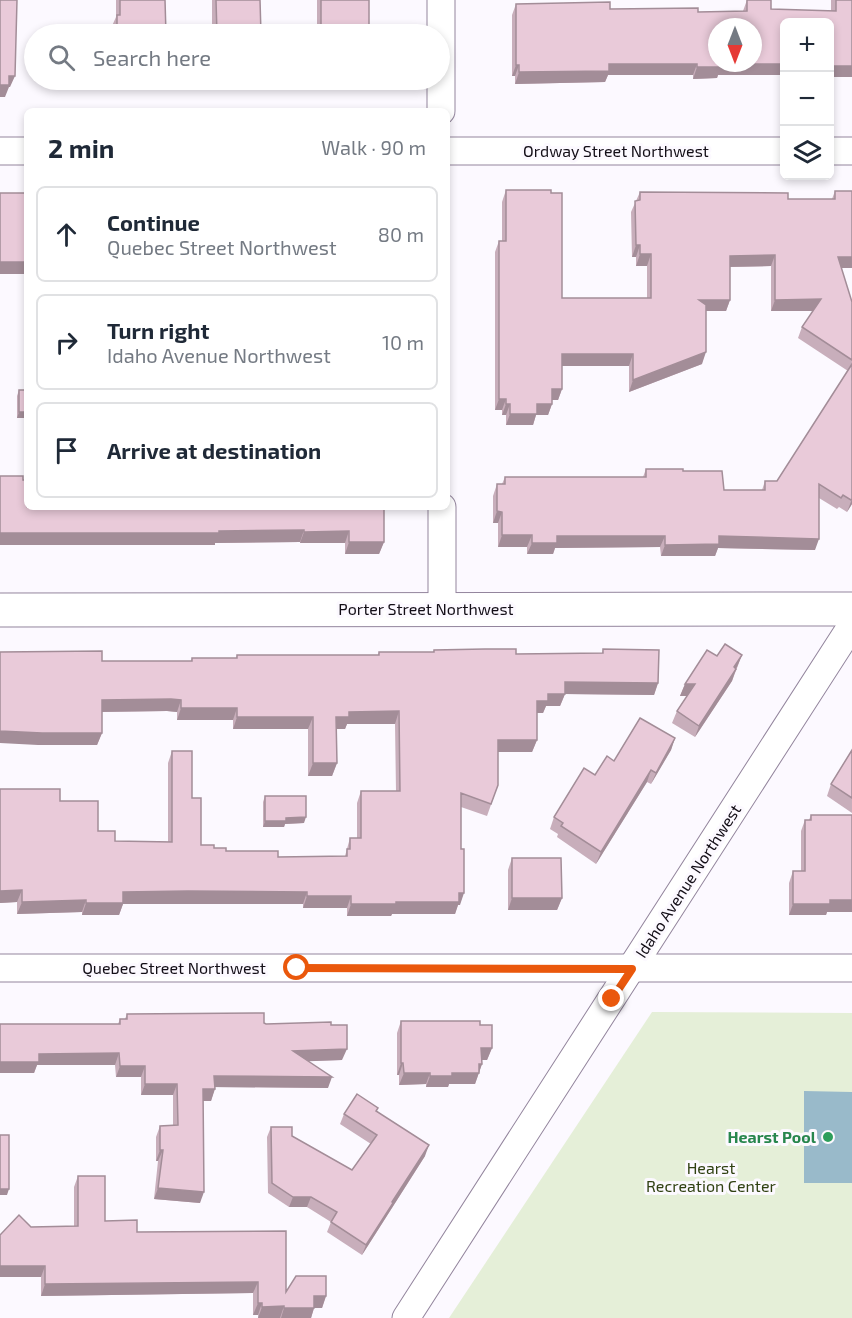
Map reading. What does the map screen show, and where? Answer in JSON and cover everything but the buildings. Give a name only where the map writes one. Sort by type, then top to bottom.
[{"type":"street","points":[[441,0],[441,24]]},
{"type":"street","points":[[441,90],[441,108]]},
{"type":"street","points":[[0,151],[24,151]]},
{"type":"street","name":"Ordway Street Northwest","points":[[450,151],[780,151]]},
{"type":"street","points":[[834,151],[852,151]]},
{"type":"street","points":[[441,510],[442,609]]},
{"type":"street","name":"Porter Street Northwest","points":[[0,610],[852,609]]},
{"type":"street","name":"Idaho Avenue Northwest","points":[[406,1318],[852,625]]},
{"type":"street","name":"Quebec Street Northwest","points":[[0,968],[852,968]]},
{"type":"green space","name":"Hearst Recreation Center","points":[[652,1012],[852,1013],[852,1318],[449,1318]]},
{"type":"water","name":"Hearst Pool","points":[[804,1091],[852,1092],[852,1183],[804,1183]]},
{"type":"place","name":"Hearst Pool","points":[[828,1137]]},
{"type":"route","points":[[297,968],[632,969],[612,999]]}]
